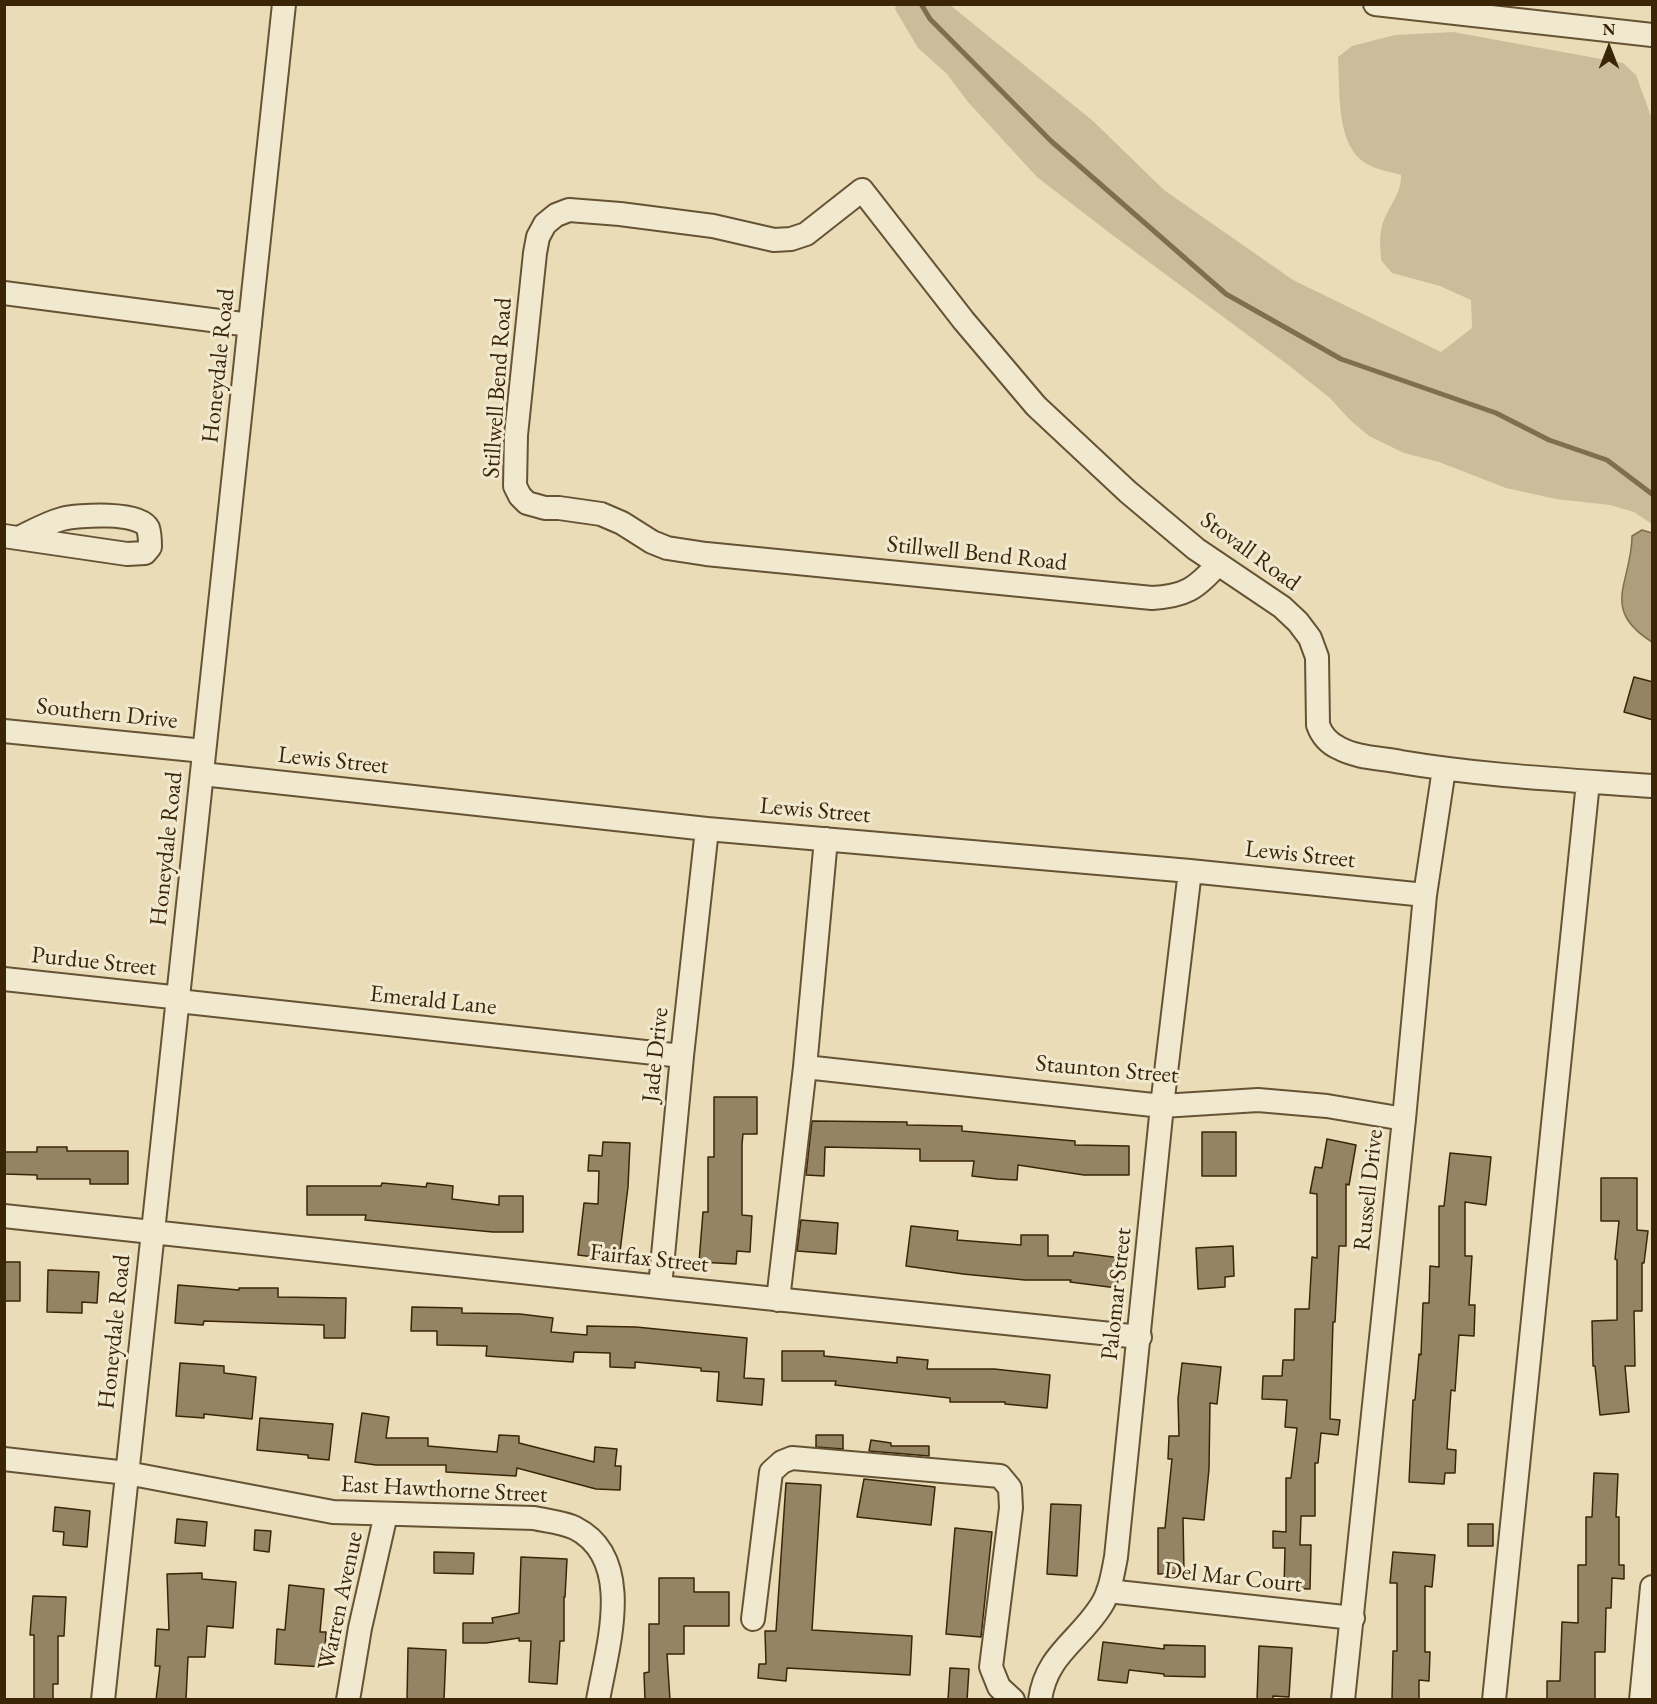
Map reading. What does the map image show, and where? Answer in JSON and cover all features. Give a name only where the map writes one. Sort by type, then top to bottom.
[{"type":"street","name":"Honeydale Road","points":[[103,1700],[284,4]]},
{"type":"street","points":[[1376,4],[1521,12],[1653,35]]},
{"type":"street","name":"Stillwell Bend Road","points":[[862,190],[806,234],[791,239],[774,240],[713,226],[569,210],[556,215],[545,224],[535,253],[516,435],[515,486],[520,496],[527,502],[545,508],[601,514],[667,548],[706,554],[1152,598],[1186,593],[1199,584],[1218,564]]},
{"type":"street","name":"Stovall Road","points":[[862,190],[964,321],[1036,406],[1128,492],[1218,564],[1282,608],[1298,622],[1310,638],[1317,657],[1318,725],[1322,735],[1329,742],[1354,754],[1444,769],[1653,786]]},
{"type":"street","points":[[4,293],[250,325]]},
{"type":"street","points":[[103,516],[135,519],[144,523],[148,529],[150,547],[145,553],[127,554],[12,537],[60,519],[103,516]]},
{"type":"street","name":"Southern Drive","points":[[4,731],[204,751]]},
{"type":"street","name":"Russell Drive","points":[[1343,1700],[1425,896],[1444,769]]},
{"type":"street","name":"Lewis Street","points":[[202,774],[707,829],[1190,871],[1425,896]]},
{"type":"street","points":[[1494,1700],[1588,782]]},
{"type":"street","name":"Jade Drive","points":[[660,1287],[707,829]]},
{"type":"street","points":[[778,1300],[805,1067],[826,839]]},
{"type":"street","name":"Palomar Street","points":[[1040,1700],[1042,1685],[1051,1665],[1078,1637],[1102,1605],[1108,1591],[1116,1557],[1162,1106],[1190,871]]},
{"type":"street","name":"Purdue Street","points":[[4,979],[172,997],[178,1001]]},
{"type":"street","name":"Emerald Lane","points":[[178,1001],[682,1056]]},
{"type":"street","name":"Staunton Street","points":[[805,1067],[1162,1106],[1258,1100],[1327,1106],[1404,1119]]},
{"type":"street","name":"Fairfax Street","points":[[4,1216],[1140,1337]]},
{"type":"street","points":[[753,1619],[771,1472],[782,1462],[792,1458],[1000,1476],[1010,1488],[1011,1508],[991,1667],[999,1688],[1013,1700]]},
{"type":"street","name":"East Hawthorne Street","points":[[4,1459],[127,1473],[333,1512],[534,1518],[575,1529],[591,1541],[603,1556],[611,1575],[614,1616],[598,1700]]},
{"type":"street","name":"Warren Avenue","points":[[348,1700],[360,1628],[386,1514]]},
{"type":"street","name":"Del Mar Court","points":[[1108,1591],[1353,1618]]},
{"type":"street","points":[[1641,1700],[1652,1598]]},
{"type":"shaded area","points":[[896,5],[950,5],[1093,121],[1164,190],[1293,280],[1441,352],[1472,328],[1471,300],[1440,286],[1392,273],[1381,260],[1380,238],[1383,223],[1399,190],[1401,175],[1370,166],[1353,151],[1347,140],[1341,113],[1338,57],[1352,46],[1395,35],[1453,32],[1623,63],[1636,75],[1652,119],[1652,524],[1634,512],[1610,505],[1556,499],[1506,488],[1439,462],[1404,453],[1369,436],[1330,398],[1287,364],[1037,177],[968,102],[947,74],[918,48],[895,9]]},
{"type":"shaded area","points":[[1642,530],[1652,533],[1652,642],[1636,630],[1622,606],[1632,536]]},
{"type":"building","points":[[1634,677],[1653,682],[1653,720],[1624,712]]},
{"type":"building","points":[[714,1097],[757,1097],[757,1134],[743,1134],[742,1144],[742,1215],[752,1216],[750,1252],[737,1251],[736,1264],[699,1262],[703,1212],[708,1212],[708,1157],[714,1157]]},
{"type":"building","points":[[812,1121],[907,1122],[907,1125],[962,1126],[962,1131],[1075,1141],[1075,1145],[1129,1146],[1129,1175],[1084,1175],[1018,1165],[1017,1180],[997,1179],[972,1176],[974,1161],[920,1161],[920,1149],[825,1147],[824,1176],[806,1175]]},
{"type":"building","points":[[1202,1132],[1236,1132],[1236,1176],[1202,1176]]},
{"type":"building","points":[[1327,1139],[1356,1145],[1349,1185],[1346,1184],[1346,1246],[1339,1246],[1335,1322],[1333,1322],[1330,1419],[1340,1420],[1338,1435],[1321,1433],[1318,1463],[1315,1463],[1315,1516],[1301,1516],[1300,1545],[1311,1545],[1310,1589],[1284,1588],[1285,1548],[1273,1548],[1273,1531],[1286,1532],[1286,1478],[1291,1478],[1297,1428],[1285,1427],[1287,1400],[1262,1399],[1263,1376],[1282,1376],[1283,1360],[1294,1360],[1295,1309],[1309,1309],[1312,1257],[1317,1258],[1317,1194],[1310,1193],[1315,1167],[1322,1168]]},
{"type":"building","points":[[603,1142],[630,1143],[628,1187],[619,1260],[578,1255],[584,1203],[598,1204],[599,1171],[588,1171],[589,1155],[602,1156]]},
{"type":"building","points":[[37,1147],[67,1147],[67,1151],[128,1151],[128,1184],[90,1184],[90,1179],[37,1179],[37,1175],[4,1174],[4,1152],[37,1152]]},
{"type":"building","points":[[1450,1153],[1491,1157],[1486,1205],[1465,1202],[1465,1256],[1472,1256],[1469,1305],[1475,1305],[1474,1336],[1459,1335],[1455,1391],[1451,1390],[1447,1449],[1456,1450],[1455,1473],[1445,1473],[1444,1484],[1409,1482],[1413,1400],[1415,1400],[1419,1354],[1421,1355],[1423,1303],[1429,1303],[1430,1266],[1439,1267],[1439,1206],[1444,1206]]},
{"type":"building","points":[[1601,1178],[1637,1178],[1637,1230],[1648,1231],[1644,1263],[1642,1263],[1642,1311],[1634,1311],[1635,1366],[1625,1366],[1629,1412],[1600,1415],[1595,1366],[1593,1366],[1592,1321],[1617,1320],[1617,1260],[1615,1259],[1619,1221],[1601,1221]]},
{"type":"building","points":[[382,1183],[426,1187],[427,1183],[453,1186],[452,1199],[499,1205],[499,1196],[523,1196],[523,1232],[493,1232],[365,1220],[366,1215],[307,1215],[307,1186],[381,1186]]},
{"type":"building","points":[[801,1220],[838,1223],[836,1254],[797,1251]]},
{"type":"building","points":[[911,1226],[958,1231],[957,1240],[1021,1245],[1021,1235],[1048,1235],[1048,1256],[1073,1256],[1074,1252],[1121,1258],[1117,1288],[1070,1282],[1071,1280],[1025,1280],[906,1266]]},
{"type":"building","points":[[1233,1246],[1234,1276],[1225,1277],[1225,1287],[1198,1289],[1196,1248]]},
{"type":"building","points":[[4,1262],[20,1262],[20,1301],[4,1301]]},
{"type":"building","points":[[48,1270],[99,1272],[97,1303],[82,1302],[82,1313],[47,1312]]},
{"type":"building","points":[[178,1285],[239,1290],[239,1288],[278,1288],[278,1297],[346,1298],[345,1338],[324,1338],[324,1325],[204,1321],[203,1325],[175,1323]]},
{"type":"building","points":[[412,1307],[462,1308],[462,1313],[520,1314],[553,1318],[551,1332],[587,1335],[587,1326],[636,1327],[747,1338],[744,1378],[764,1379],[762,1405],[717,1401],[719,1372],[701,1371],[701,1368],[635,1362],[635,1368],[610,1367],[610,1353],[574,1352],[573,1362],[486,1356],[487,1346],[437,1345],[437,1331],[411,1331]]},
{"type":"building","points":[[782,1351],[824,1351],[824,1356],[897,1363],[897,1357],[928,1360],[927,1369],[994,1369],[1050,1375],[1047,1408],[1005,1404],[1005,1402],[950,1402],[950,1398],[835,1385],[836,1381],[782,1381]]},
{"type":"building","points":[[180,1363],[224,1366],[224,1373],[256,1377],[252,1419],[204,1414],[204,1418],[176,1416]]},
{"type":"building","points":[[1182,1363],[1221,1367],[1217,1404],[1210,1403],[1209,1469],[1204,1520],[1183,1518],[1184,1573],[1158,1574],[1158,1528],[1165,1528],[1172,1459],[1168,1459],[1169,1436],[1179,1436],[1178,1399]]},
{"type":"building","points":[[362,1413],[389,1417],[386,1438],[428,1438],[428,1446],[497,1452],[499,1435],[519,1436],[519,1443],[594,1462],[595,1447],[617,1449],[615,1466],[621,1466],[620,1490],[596,1489],[517,1468],[516,1476],[446,1472],[446,1465],[376,1465],[355,1462]]},
{"type":"building","points":[[260,1418],[333,1424],[329,1460],[308,1458],[308,1455],[257,1450]]},
{"type":"building","points":[[816,1435],[843,1435],[843,1449],[816,1447]]},
{"type":"building","points":[[871,1440],[891,1443],[891,1446],[929,1446],[929,1456],[869,1451]]},
{"type":"building","points":[[1594,1473],[1618,1474],[1616,1517],[1619,1517],[1619,1565],[1624,1565],[1624,1579],[1612,1578],[1611,1608],[1606,1608],[1605,1652],[1595,1652],[1595,1699],[1547,1699],[1547,1681],[1560,1681],[1562,1622],[1578,1623],[1578,1565],[1586,1565],[1586,1517],[1592,1517]]},
{"type":"building","points":[[864,1479],[935,1487],[931,1525],[857,1517]]},
{"type":"building","points":[[786,1483],[821,1485],[812,1630],[912,1636],[910,1675],[787,1668],[786,1681],[758,1678],[759,1664],[766,1664],[765,1631],[776,1631]]},
{"type":"building","points":[[1051,1504],[1081,1505],[1077,1576],[1047,1574]]},
{"type":"building","points":[[55,1507],[90,1511],[87,1547],[63,1545],[64,1532],[53,1531]]},
{"type":"building","points":[[177,1519],[207,1522],[205,1546],[175,1543]]},
{"type":"building","points":[[1468,1524],[1493,1524],[1493,1546],[1468,1546]]},
{"type":"building","points":[[955,1528],[992,1532],[981,1637],[946,1634]]},
{"type":"building","points":[[255,1530],[271,1531],[269,1552],[254,1550]]},
{"type":"building","points":[[434,1552],[474,1553],[473,1574],[434,1573]]},
{"type":"building","points":[[1393,1552],[1435,1555],[1432,1587],[1425,1586],[1425,1652],[1430,1652],[1429,1681],[1419,1680],[1419,1700],[1392,1700],[1393,1651],[1397,1651],[1397,1583],[1390,1583]]},
{"type":"building","points":[[521,1557],[567,1559],[564,1641],[560,1641],[557,1684],[529,1682],[531,1641],[519,1641],[519,1638],[486,1643],[463,1643],[463,1623],[493,1623],[492,1618],[519,1613]]},
{"type":"building","points":[[202,1573],[202,1579],[236,1582],[233,1628],[207,1626],[205,1657],[188,1657],[186,1699],[156,1700],[160,1666],[155,1666],[157,1629],[169,1630],[167,1574]]},
{"type":"building","points":[[659,1578],[694,1578],[694,1592],[729,1592],[729,1626],[684,1626],[684,1654],[667,1654],[670,1700],[645,1700],[644,1673],[649,1672],[649,1624],[659,1624]]},
{"type":"building","points":[[289,1585],[324,1589],[320,1632],[326,1632],[324,1667],[275,1664],[277,1629],[285,1630]]},
{"type":"building","points":[[33,1596],[66,1597],[64,1636],[58,1636],[58,1684],[53,1684],[53,1700],[34,1700],[34,1635],[30,1635]]},
{"type":"building","points":[[1103,1642],[1164,1649],[1164,1645],[1205,1646],[1205,1677],[1164,1676],[1164,1674],[1129,1670],[1127,1683],[1098,1680]]},
{"type":"building","points":[[1259,1646],[1292,1648],[1289,1697],[1273,1696],[1273,1700],[1257,1700]]},
{"type":"building","points":[[408,1648],[446,1650],[444,1700],[407,1700]]},
{"type":"building","points":[[950,1668],[969,1669],[967,1700],[948,1700]]},
{"type":"waterway","points":[[921,4],[930,19],[1051,141],[1226,294],[1341,359],[1496,413],[1549,440],[1607,460],[1652,494]]}]
